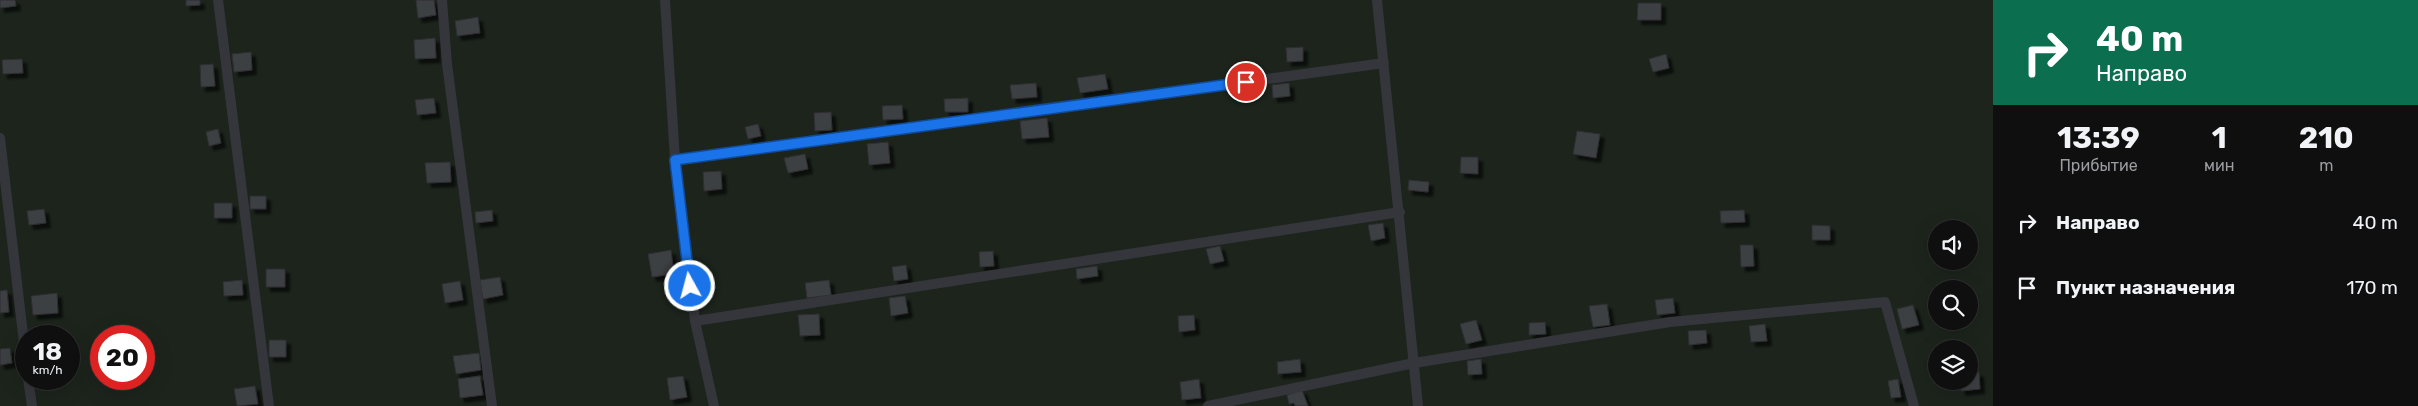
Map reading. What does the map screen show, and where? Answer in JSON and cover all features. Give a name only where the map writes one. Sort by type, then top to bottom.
[{"type":"lane","points":[[218,0],[269,406]]},
{"type":"lane","points":[[442,0],[447,64],[492,406]]},
{"type":"lane","points":[[665,0],[675,160],[695,322],[714,406]]},
{"type":"lane","points":[[1378,0],[1418,406]]},
{"type":"lane","points":[[675,160],[1384,62]]},
{"type":"lane","points":[[0,138],[22,325]]},
{"type":"lane","points":[[695,322],[1400,212]]},
{"type":"lane","points":[[1208,406],[1414,363],[1670,322],[1885,302],[1914,406]]},
{"type":"lane","points":[[30,390],[32,406]]},
{"type":"shaded area","points":[[0,0],[1993,0],[1993,406],[0,406]]},
{"type":"building","points":[[0,0],[15,0],[16,6],[0,8]]},
{"type":"building","points":[[186,0],[200,0],[200,5],[186,6]]},
{"type":"building","points":[[416,0],[434,0],[436,15],[418,18]]},
{"type":"building","points":[[1638,3],[1661,3],[1661,20],[1637,20]]},
{"type":"building","points":[[478,17],[480,33],[457,36],[455,21]]},
{"type":"building","points":[[435,38],[436,58],[415,59],[414,40]]},
{"type":"building","points":[[1303,47],[1303,61],[1287,62],[1286,48]]},
{"type":"building","points":[[251,52],[252,70],[234,72],[232,54]]},
{"type":"building","points":[[1666,54],[1669,68],[1653,72],[1649,59]]},
{"type":"building","points":[[22,59],[23,73],[3,74],[2,60]]},
{"type":"building","points":[[213,64],[215,86],[201,87],[200,65]]},
{"type":"building","points":[[1105,74],[1108,89],[1080,93],[1077,78]]},
{"type":"building","points":[[1036,83],[1037,97],[1012,99],[1010,85]]},
{"type":"building","points":[[1289,83],[1290,96],[1273,98],[1272,85]]},
{"type":"building","points":[[434,98],[436,113],[417,115],[415,100]]},
{"type":"building","points":[[968,98],[968,112],[945,112],[944,99]]},
{"type":"building","points":[[902,105],[903,119],[883,120],[882,106]]},
{"type":"building","points":[[831,112],[832,130],[815,131],[814,113]]},
{"type":"building","points":[[1047,118],[1049,137],[1022,139],[1020,121]]},
{"type":"building","points":[[758,124],[761,136],[748,139],[745,127]]},
{"type":"building","points":[[218,129],[221,143],[209,146],[206,132]]},
{"type":"building","points":[[1577,131],[1600,134],[1596,158],[1573,154]]},
{"type":"building","points":[[888,142],[890,163],[869,165],[867,144]]},
{"type":"building","points":[[805,154],[808,169],[788,173],[784,158]]},
{"type":"building","points":[[1461,157],[1478,157],[1478,174],[1460,173]]},
{"type":"building","points":[[450,162],[451,182],[427,183],[425,163]]},
{"type":"building","points":[[721,171],[722,189],[704,191],[703,172]]},
{"type":"building","points":[[1409,180],[1429,182],[1428,192],[1408,190]]},
{"type":"building","points":[[250,196],[266,196],[266,209],[250,209]]},
{"type":"building","points":[[214,203],[232,203],[232,218],[214,218]]},
{"type":"building","points":[[44,209],[46,223],[29,225],[27,211]]},
{"type":"building","points":[[492,210],[493,221],[476,223],[475,212]]},
{"type":"building","points":[[1744,210],[1745,222],[1721,223],[1720,211]]},
{"type":"building","points":[[1383,223],[1385,238],[1371,241],[1368,225]]},
{"type":"building","points":[[1812,225],[1830,226],[1830,240],[1812,240]]},
{"type":"building","points":[[1740,245],[1753,245],[1754,266],[1741,267]]},
{"type":"building","points":[[1220,246],[1224,261],[1210,264],[1206,249]]},
{"type":"building","points":[[671,250],[674,274],[652,277],[648,254]]},
{"type":"building","points":[[993,251],[994,266],[980,267],[979,252]]},
{"type":"building","points":[[906,265],[908,279],[894,281],[892,267]]},
{"type":"building","points":[[1097,266],[1098,276],[1077,279],[1076,269]]},
{"type":"building","points":[[266,269],[285,269],[285,287],[266,287]]},
{"type":"building","points":[[500,277],[503,295],[483,299],[480,280]]},
{"type":"building","points":[[242,280],[243,295],[224,296],[223,282]]},
{"type":"building","points":[[829,280],[831,295],[807,298],[805,283]]},
{"type":"building","points":[[460,281],[463,300],[445,303],[442,284]]},
{"type":"building","points":[[7,290],[9,312],[0,313],[0,291]]},
{"type":"building","points":[[57,293],[58,313],[33,315],[31,296]]},
{"type":"building","points":[[905,296],[908,313],[891,316],[889,298]]},
{"type":"building","points":[[1673,298],[1675,313],[1657,315],[1655,300]]},
{"type":"building","points":[[1607,304],[1610,325],[1593,327],[1589,306]]},
{"type":"building","points":[[1913,305],[1919,325],[1902,329],[1897,309]]},
{"type":"building","points":[[819,314],[820,335],[800,336],[798,315]]},
{"type":"building","points":[[1194,315],[1195,330],[1179,332],[1178,316]]},
{"type":"building","points":[[1476,320],[1482,340],[1466,344],[1460,324]]},
{"type":"building","points":[[1545,322],[1546,334],[1529,335],[1529,323]]},
{"type":"building","points":[[1765,324],[1767,341],[1751,342],[1749,326]]},
{"type":"building","points":[[1706,330],[1707,343],[1689,345],[1688,331]]},
{"type":"building","points":[[269,340],[286,340],[286,357],[269,357]]},
{"type":"building","points":[[10,348],[12,363],[0,365],[0,349]]},
{"type":"building","points":[[479,353],[481,370],[456,374],[453,356]]},
{"type":"building","points":[[1300,359],[1301,372],[1278,374],[1277,362]]},
{"type":"building","points":[[1481,359],[1482,374],[1468,375],[1467,361]]},
{"type":"building","points":[[1978,372],[1980,389],[1978,389]]},
{"type":"building","points":[[480,376],[483,395],[460,398],[458,379]]},
{"type":"building","points":[[683,376],[687,397],[670,400],[667,378]]},
{"type":"building","points":[[1199,379],[1201,398],[1182,400],[1180,382]]},
{"type":"building","points":[[1898,379],[1901,397],[1891,398],[1888,381]]},
{"type":"building","points":[[255,386],[258,404],[237,406],[234,389]]},
{"type":"building","points":[[1302,390],[1308,406],[1295,406],[1294,403],[1289,404],[1287,395]]},
{"type":"route","points":[[690,286],[675,160],[1246,82]]}]
